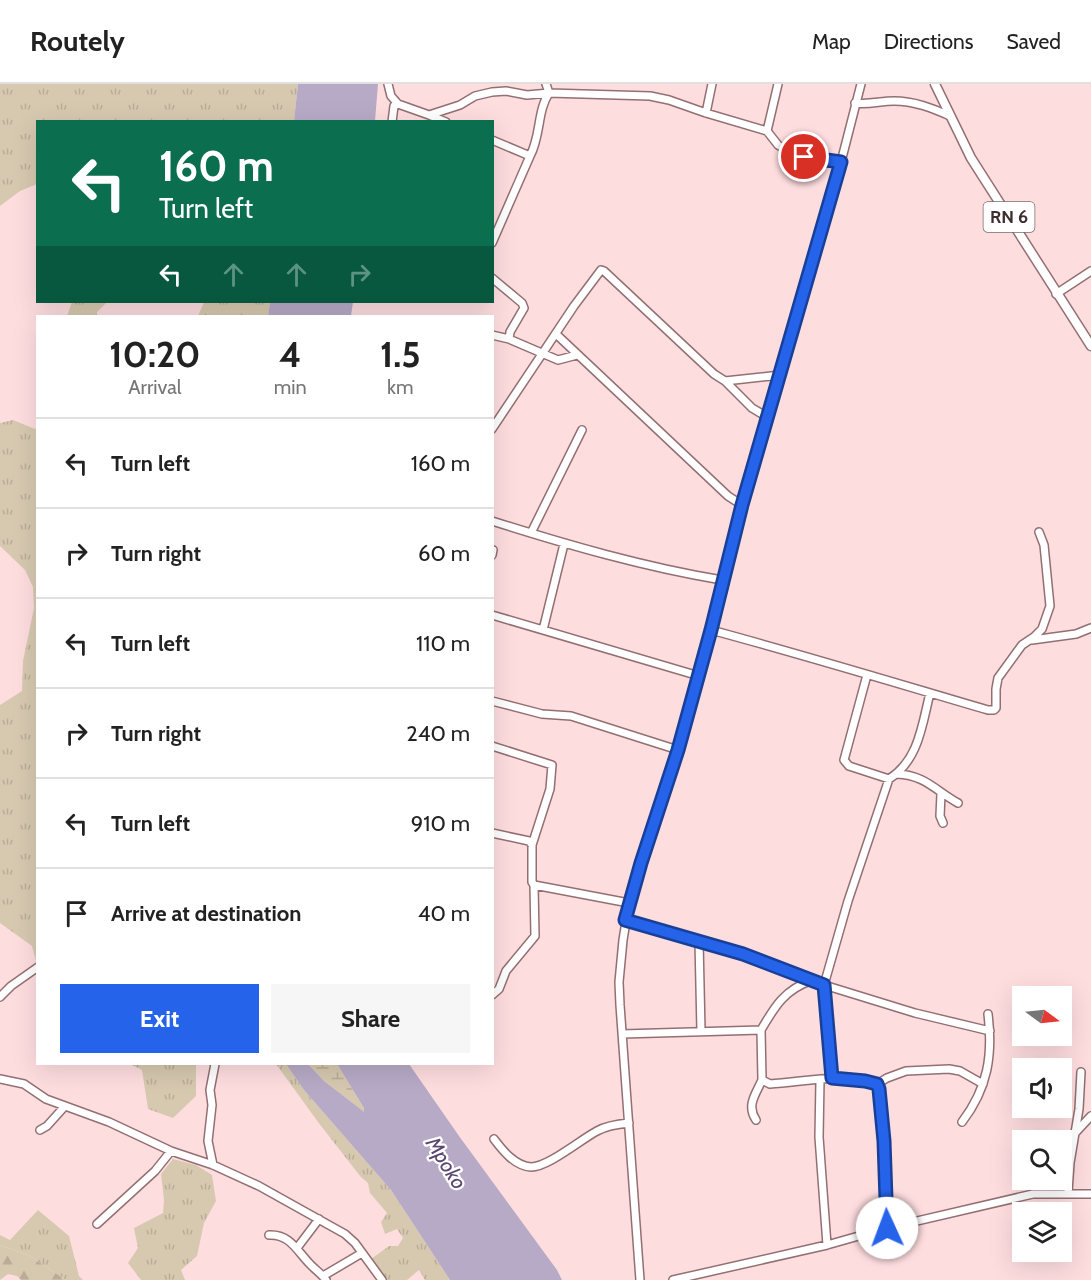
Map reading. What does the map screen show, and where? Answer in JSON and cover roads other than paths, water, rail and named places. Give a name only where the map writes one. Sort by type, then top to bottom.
[{"type":"main road","name":"RN 6","points":[[935,84],[971,158],[1091,346]]},
{"type":"street","points":[[388,84],[391,96],[398,104],[441,120]]},
{"type":"street","points":[[546,84],[549,93]]},
{"type":"street","points":[[706,113],[712,84]]},
{"type":"street","points":[[767,130],[778,84]]},
{"type":"street","points":[[640,1280],[619,982],[625,920],[699,676],[742,505],[841,162],[861,84]]},
{"type":"street","points":[[429,115],[460,105],[475,96],[492,92],[506,91],[527,95],[549,93],[650,96],[669,99],[706,113],[767,130],[778,145],[804,157],[841,162]]},
{"type":"street","points":[[494,239],[530,156],[539,130],[544,100],[549,93]]},
{"type":"street","points":[[855,103],[868,105],[894,101],[917,104],[950,116]]},
{"type":"street","points":[[392,120],[394,106],[398,104]]},
{"type":"street","points":[[494,141],[530,156]]},
{"type":"street","points":[[494,426],[598,272],[604,271],[714,374],[725,381],[752,408],[767,417]]},
{"type":"street","points":[[1056,294],[1091,271]]},
{"type":"street","points":[[494,280],[522,303],[524,308],[510,332],[509,339]]},
{"type":"street","points":[[556,334],[728,496],[742,505]]},
{"type":"street","points":[[494,335],[509,339],[558,360],[577,355]]},
{"type":"street","points":[[725,381],[780,375]]},
{"type":"street","points":[[531,533],[582,430]]},
{"type":"street","points":[[494,522],[564,544],[669,572],[722,580]]},
{"type":"street","points":[[711,630],[824,660],[867,675],[994,710],[998,678],[1025,642],[1042,629],[1050,606],[1044,545],[1039,532]]},
{"type":"street","points":[[543,630],[564,544]]},
{"type":"street","points":[[494,616],[699,676]]},
{"type":"street","points":[[1025,642],[1076,634],[1091,627]]},
{"type":"street","points":[[867,675],[844,752],[844,760],[849,766],[889,779]]},
{"type":"street","points":[[832,1078],[824,985],[848,901],[889,779],[897,774],[915,752],[930,693]]},
{"type":"street","points":[[494,702],[542,714],[571,716],[678,750]]},
{"type":"street","points":[[494,747],[552,765],[550,789],[532,845],[535,936],[506,971],[499,989],[494,993]]},
{"type":"street","points":[[897,774],[909,774],[928,782],[941,794],[958,803]]},
{"type":"street","points":[[941,794],[940,816],[943,823]]},
{"type":"street","points":[[494,833],[524,838],[532,845]]},
{"type":"street","points":[[534,885],[629,903]]},
{"type":"street","points":[[625,920],[743,954],[824,985],[915,1013],[990,1031]]},
{"type":"street","points":[[699,941],[701,1031]]},
{"type":"street","points":[[0,997],[36,968]]},
{"type":"street","points":[[756,1120],[752,1114],[752,1104],[762,1080],[760,1030],[781,999],[798,985],[813,980]]},
{"type":"street","points":[[962,1122],[972,1109],[983,1084],[990,1055],[988,1014]]},
{"type":"street","points":[[622,1034],[760,1030]]},
{"type":"street","points":[[213,1166],[208,1141],[212,1106],[210,1090],[215,1065]]},
{"type":"street","points":[[762,1080],[770,1084],[832,1078],[877,1084],[906,1071],[949,1070],[960,1071],[983,1084]]},
{"type":"street","points":[[1068,1192],[1081,1072]]},
{"type":"street","points":[[0,1079],[24,1084],[46,1099],[109,1122],[171,1151],[260,1186],[345,1234],[382,1280]]},
{"type":"street","points":[[820,1080],[819,1137],[827,1245]]},
{"type":"street","points":[[877,1084],[884,1141],[887,1228]]},
{"type":"street","points":[[40,1130],[47,1126],[65,1106]]},
{"type":"street","points":[[1076,1132],[1091,1116]]},
{"type":"street","points":[[494,1139],[506,1155],[530,1167],[551,1161],[599,1130],[628,1123]]},
{"type":"street","points":[[97,1224],[128,1198],[139,1184],[164,1162],[171,1151]]},
{"type":"street","points":[[673,1280],[1033,1194],[1068,1192],[1091,1194]]},
{"type":"street","points":[[297,1248],[319,1219]]},
{"type":"street","points":[[269,1235],[279,1234],[297,1248],[324,1278],[362,1253]]},
{"type":"water","points":[[298,84],[378,84],[375,120],[294,120]]},
{"type":"water","points":[[270,303],[353,303],[351,315],[268,315]]},
{"type":"water","name":"Mpoko","points":[[287,1065],[309,1065],[324,1081],[364,1112],[364,1108],[338,1065],[410,1065],[562,1280],[450,1280],[391,1190],[304,1090]]}]
